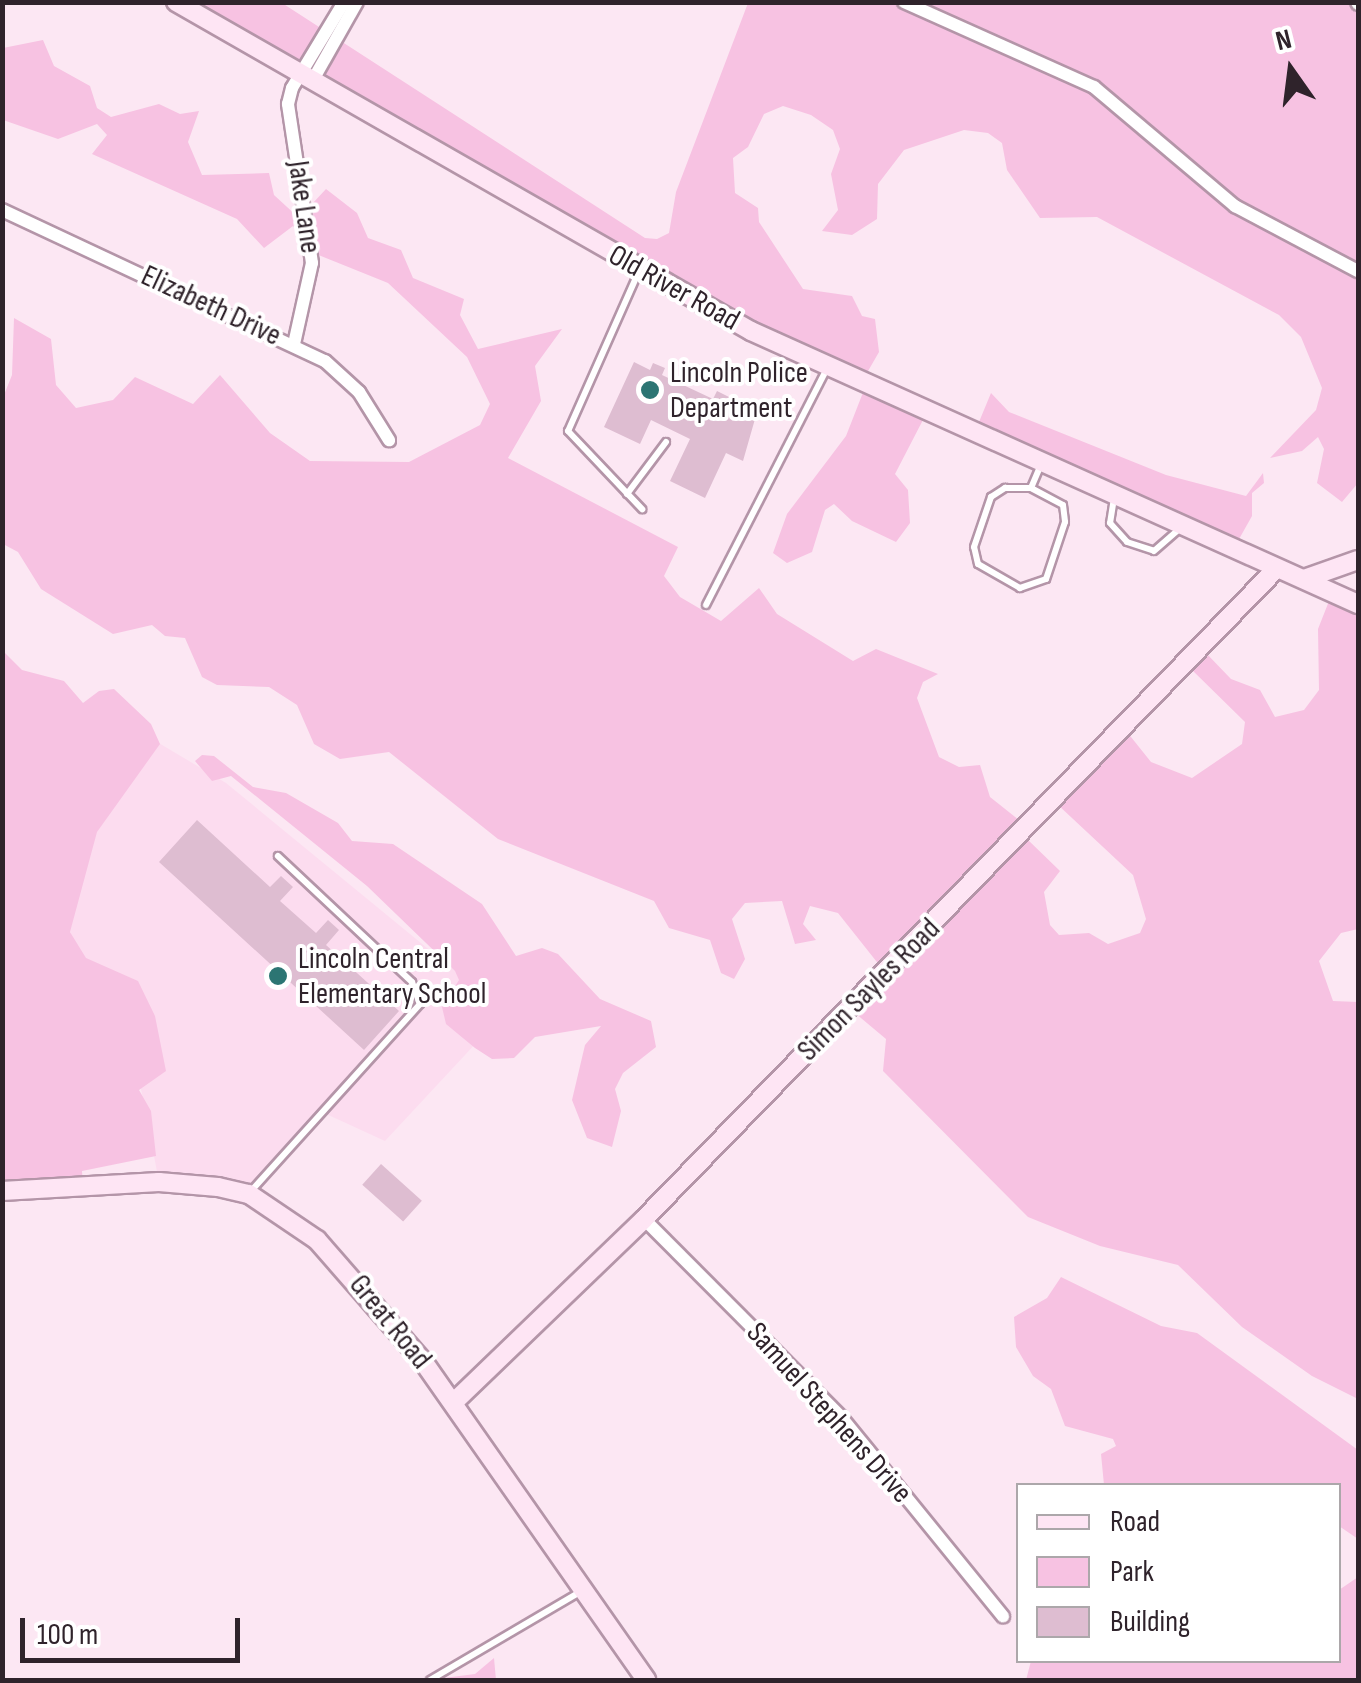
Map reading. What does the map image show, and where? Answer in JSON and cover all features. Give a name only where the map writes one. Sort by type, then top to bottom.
[{"type":"street","name":"Old River Road","points":[[176,2],[308,74],[640,270],[827,368],[1358,604]]},
{"type":"street","points":[[308,74],[344,2]]},
{"type":"street","points":[[308,74],[357,2]]},
{"type":"street","points":[[904,2],[1094,87],[1235,206],[1358,271]]},
{"type":"street","name":"Jake Lane","points":[[294,344],[312,263],[288,104],[308,74]]},
{"type":"street","name":"Elizabeth Drive","points":[[2,210],[294,344],[346,376],[389,440]]},
{"type":"street","points":[[1304,580],[1358,560]]},
{"type":"street","name":"Simon Sayles Road","points":[[454,1403],[644,1219],[1276,568]]},
{"type":"street","name":"Great Road","points":[[2,1191],[158,1182],[249,1194],[318,1240],[355,1276],[454,1403],[646,1680]]},
{"type":"street","name":"Samuel Stephens Drive","points":[[644,1219],[842,1417],[1003,1616]]},
{"type":"lane","points":[[640,270],[568,424],[570,438],[642,509]]},
{"type":"lane","points":[[706,605],[827,368]]},
{"type":"lane","points":[[627,494],[666,442]]},
{"type":"lane","points":[[1031,488],[1041,464]]},
{"type":"lane","points":[[1005,488],[1031,488],[1063,505],[1064,522],[1046,579],[1020,588],[978,564],[974,547],[990,497],[1005,488]]},
{"type":"lane","points":[[1114,496],[1109,512],[1115,534],[1144,550],[1163,548],[1181,526]]},
{"type":"lane","points":[[249,1194],[420,1004],[412,982],[278,856]]},
{"type":"lane","points":[[430,1680],[583,1590]]},
{"type":"shaded area","name":"Lincoln Central Elementary School","points":[[152,739],[226,783],[505,1012],[385,1141],[324,1113],[249,1194],[159,1182],[125,1006],[79,959],[68,925],[76,860]]},
{"type":"green space","points":[[182,3],[282,3],[645,238],[657,239],[669,233],[676,192],[748,3],[1358,3],[1358,483],[1342,502],[1317,483],[1324,449],[1318,437],[1302,451],[1270,458],[1316,410],[1322,388],[1301,337],[1279,315],[1097,217],[1040,218],[1007,170],[1002,143],[988,133],[964,130],[904,150],[878,184],[877,219],[852,235],[822,231],[838,210],[831,174],[840,149],[833,130],[811,115],[783,106],[764,114],[748,147],[733,158],[735,193],[758,208],[759,222],[803,289],[852,296],[862,316],[875,319],[879,352],[860,385]]},
{"type":"green space","points":[[43,40],[54,66],[90,86],[97,108],[111,117],[159,104],[180,114],[199,111],[188,142],[202,175],[269,173],[274,195],[299,218],[326,189],[357,213],[368,238],[401,250],[413,278],[464,299],[460,315],[478,349],[562,329],[535,366],[541,401],[508,458],[678,547],[664,576],[680,597],[721,621],[759,588],[777,614],[853,661],[876,649],[938,674],[923,682],[917,698],[939,757],[959,767],[980,765],[990,797],[1029,828],[1026,838],[1060,871],[1044,892],[1050,925],[1059,935],[1089,933],[1108,944],[1140,933],[1146,919],[1133,875],[1057,804],[1127,732],[1151,762],[1192,778],[1242,744],[1245,722],[1190,668],[1205,652],[1231,679],[1260,690],[1275,717],[1304,710],[1319,690],[1318,629],[1331,596],[1358,607],[1358,929],[1341,933],[1319,961],[1333,1001],[1358,1002],[1358,1399],[1312,1376],[1242,1327],[1178,1265],[1100,1246],[1028,1217],[883,1071],[886,1039],[855,1013],[888,976],[838,913],[810,906],[803,924],[816,940],[795,944],[782,901],[745,903],[732,919],[745,959],[734,979],[721,973],[710,940],[669,928],[654,901],[498,839],[389,752],[340,759],[314,744],[297,705],[269,687],[217,685],[202,677],[185,638],[165,636],[152,625],[113,634],[41,589],[18,552],[3,544],[2,400],[12,375],[14,318],[51,339],[56,385],[76,408],[113,400],[135,377],[193,404],[220,375],[270,433],[310,461],[409,462],[480,425],[490,404],[467,357],[388,283],[316,254],[293,226],[264,248],[237,219],[92,154],[107,135],[97,124],[58,139],[3,120],[3,48]]},
{"type":"green space","points":[[864,390],[925,416],[895,474],[908,490],[910,523],[896,542],[852,521],[834,504],[825,510],[812,552],[787,563],[773,553],[787,514],[846,436]]},
{"type":"green space","points":[[991,393],[1009,412],[1166,475],[1246,496],[1263,473],[1264,483],[1252,493],[1252,516],[1234,548],[974,434]]},
{"type":"green space","points":[[2,650],[22,670],[64,681],[83,703],[99,691],[114,689],[151,724],[160,744],[97,832],[70,932],[86,958],[138,981],[155,1016],[166,1071],[139,1090],[151,1111],[156,1156],[82,1171],[83,1187],[2,1196]]},
{"type":"green space","points":[[202,755],[214,756],[253,787],[286,793],[338,823],[352,841],[393,844],[482,904],[516,956],[542,948],[558,954],[600,999],[651,1021],[656,1047],[623,1073],[615,1089],[621,1111],[612,1147],[587,1138],[572,1100],[585,1045],[601,1026],[535,1037],[514,1058],[492,1059],[475,1048],[446,1024],[442,1007],[459,980],[455,971],[367,886],[231,776],[212,781],[195,761]]},
{"type":"green space","points":[[1061,1277],[1161,1326],[1197,1333],[1358,1450],[1358,1539],[1341,1527],[1341,1483],[1104,1483],[1101,1454],[1116,1446],[1113,1439],[1065,1426],[1051,1389],[1033,1376],[1016,1347],[1014,1317],[1047,1298]]},
{"type":"green space","points":[[1358,1577],[1358,1680],[1026,1680],[1030,1663],[1341,1663],[1341,1589]]},
{"type":"green space","points":[[494,1658],[496,1680],[428,1680],[475,1674]]},
{"type":"building","points":[[634,362],[650,370],[653,363],[665,368],[662,375],[713,399],[717,391],[733,399],[729,407],[755,419],[743,461],[726,453],[705,498],[670,481],[690,439],[651,420],[640,444],[604,427]]},
{"type":"building","points":[[197,820],[270,887],[281,876],[293,887],[280,901],[316,933],[328,920],[339,930],[326,945],[399,1011],[364,1050],[159,862]]},
{"type":"building","points":[[381,1164],[422,1201],[403,1222],[362,1185]]},
{"type":"place","name":"Lincoln Police Department","points":[[650,390]]},
{"type":"place","name":"Lincoln Central Elementary School","points":[[278,976]]}]
